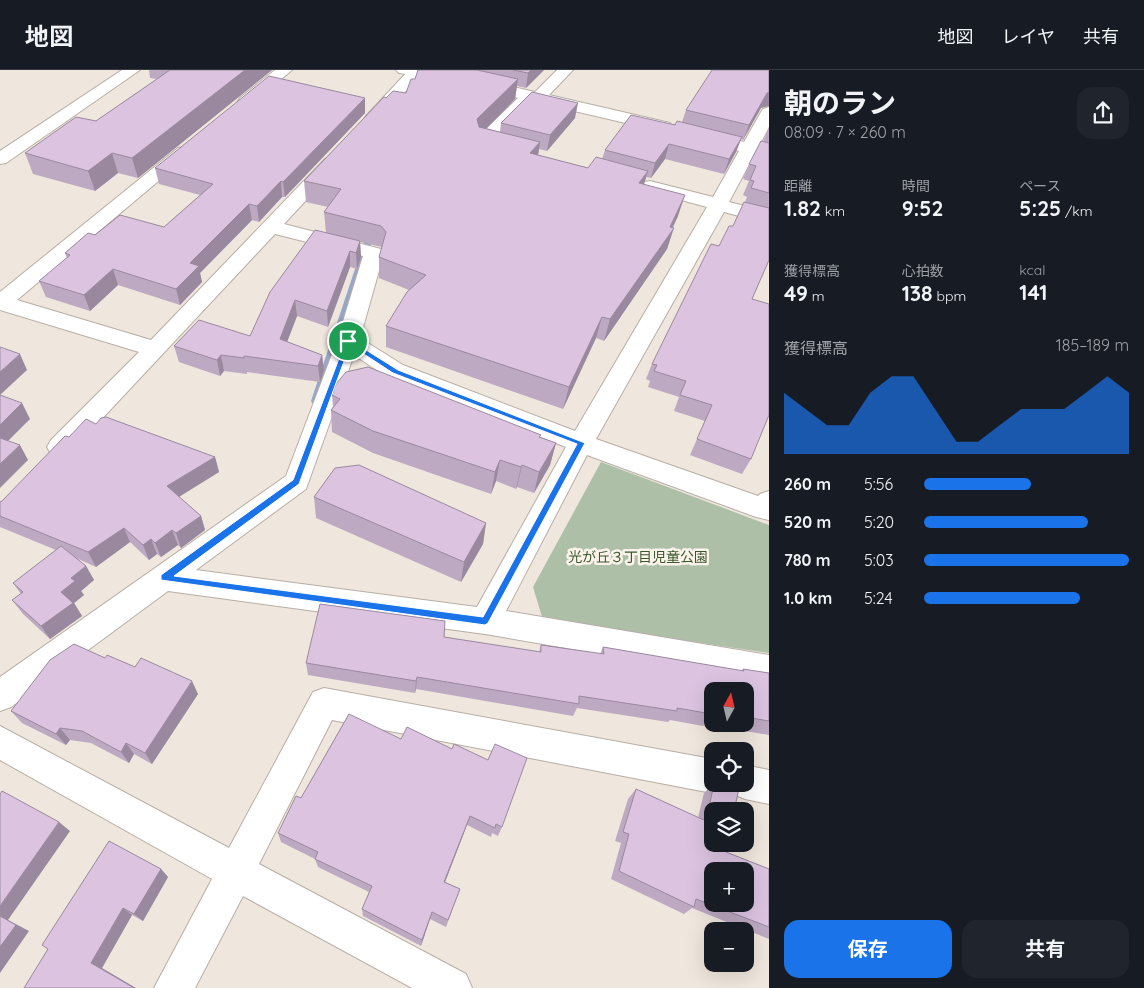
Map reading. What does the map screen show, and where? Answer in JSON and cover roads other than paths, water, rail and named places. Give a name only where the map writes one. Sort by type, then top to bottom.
[{"type":"street","points":[[0,159],[132,70]]},
{"type":"street","points":[[230,114],[284,70]]},
{"type":"street","points":[[522,151],[484,141],[565,70]]},
{"type":"street","points":[[47,460],[272,227],[350,142],[422,71],[535,96],[759,151]]},
{"type":"street","points":[[485,621],[581,443],[718,205],[759,151],[769,112]]},
{"type":"street","points":[[1,302],[200,139]]},
{"type":"street","points":[[634,182],[769,218]]},
{"type":"street","points":[[0,696],[297,482],[348,341],[374,253],[272,227]]},
{"type":"street","points":[[1,302],[155,349]]},
{"type":"street","points":[[348,341],[396,372],[581,443],[768,507]]},
{"type":"street","points":[[164,578],[485,621],[769,669]]},
{"type":"street","points":[[174,988],[324,703],[704,774]]},
{"type":"street","points":[[0,742],[452,988]]},
{"type":"street","points":[[754,784],[769,787]]},
{"type":"waterway","points":[[315,401],[371,232]]},
{"type":"park label","name":"光が丘３丁目児童公園","points":[[638,557]]}]
